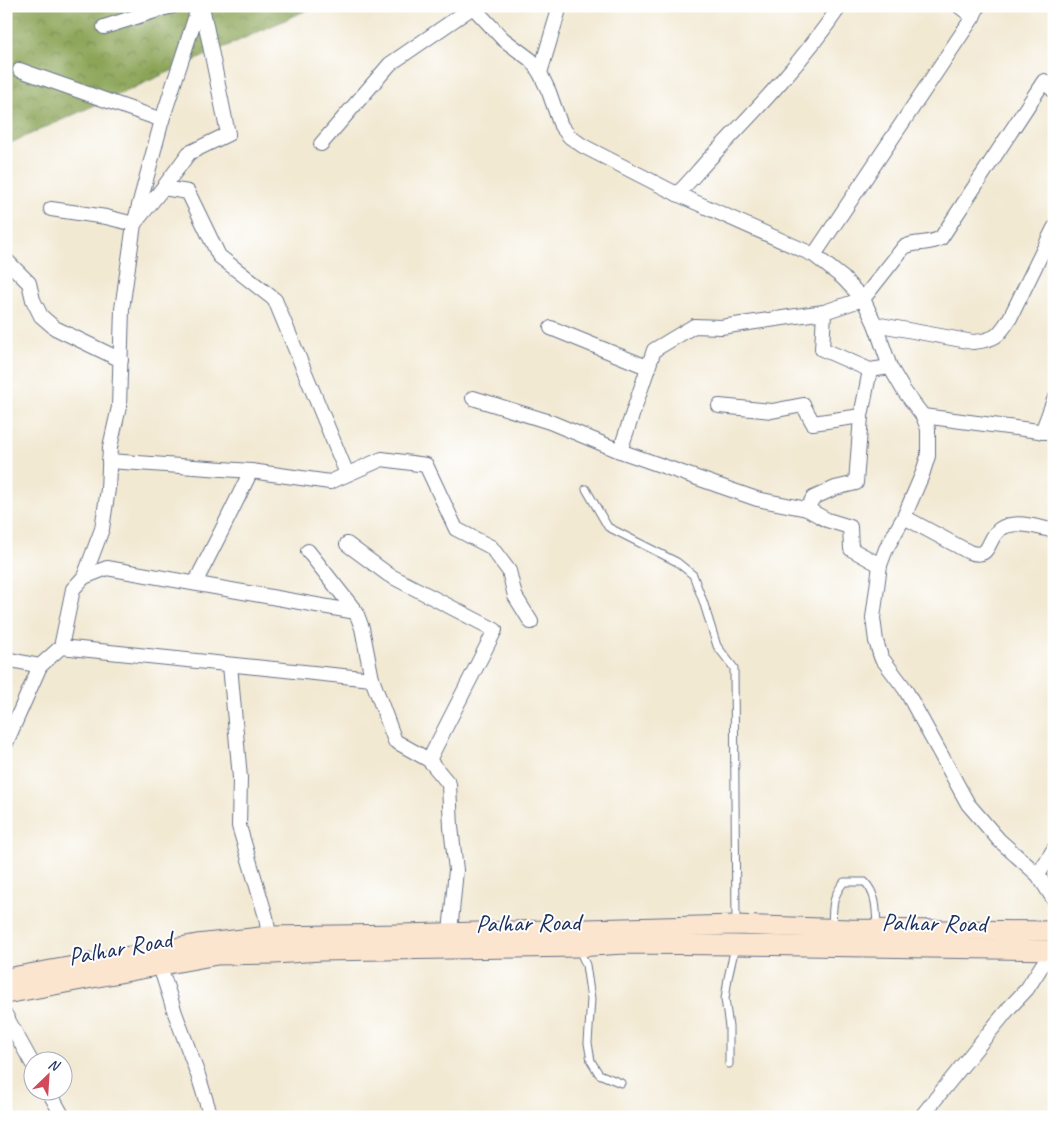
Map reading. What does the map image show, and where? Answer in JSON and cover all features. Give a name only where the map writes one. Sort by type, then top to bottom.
[{"type":"main road","name":"Palhar Road","points":[[6,978],[197,944],[269,936],[736,925],[1054,931]]},
{"type":"main road","name":"Palhar Road","points":[[6,994],[218,955],[321,951],[578,947],[623,944],[1053,950]]},
{"type":"street","points":[[104,27],[173,6]]},
{"type":"street","points":[[6,743],[40,666],[61,647],[73,589],[84,577],[102,529],[108,489],[110,447],[119,407],[122,309],[134,224],[162,120],[200,6]]},
{"type":"street","points":[[134,224],[189,154],[228,134],[200,6]]},
{"type":"street","points":[[321,144],[390,64],[472,6],[503,38],[531,60],[549,92],[561,126],[570,137],[583,146],[677,194],[814,256],[843,278],[863,299],[875,324],[890,367],[922,416],[928,429],[928,456],[922,475],[880,565],[873,618],[876,641],[881,657],[905,689],[968,804],[999,840],[1038,875],[1054,900]]},
{"type":"street","points":[[540,73],[560,6]]},
{"type":"street","points":[[677,194],[689,184],[708,159],[755,111],[801,59],[840,6]]},
{"type":"street","points":[[814,256],[975,12],[959,6]]},
{"type":"street","points":[[20,70],[162,120]]},
{"type":"street","points":[[620,451],[654,350],[694,326],[721,327],[824,312],[863,299],[904,247],[941,238],[1044,81],[1054,92]]},
{"type":"street","points":[[163,188],[188,192],[219,256],[275,300],[347,474]]},
{"type":"street","points":[[51,209],[106,217],[134,224]]},
{"type":"street","points":[[875,324],[973,342],[994,338],[1002,332],[1010,318],[1054,228]]},
{"type":"street","points":[[6,260],[29,283],[33,300],[41,316],[55,328],[121,360]]},
{"type":"street","points":[[824,312],[822,349],[870,370],[890,367]]},
{"type":"street","points":[[551,328],[647,367]]},
{"type":"street","points":[[807,509],[813,498],[835,488],[856,483],[862,416],[870,370]]},
{"type":"street","points":[[473,398],[550,422],[620,451],[757,499],[807,509],[827,520],[850,527],[851,549],[880,565]]},
{"type":"street","points":[[922,416],[1048,432],[1054,400]]},
{"type":"street","points":[[719,406],[772,411],[804,405],[813,423],[862,416]]},
{"type":"street","points":[[109,461],[251,471],[330,482],[382,459],[426,465],[456,529],[491,547],[510,571],[515,596],[530,622]]},
{"type":"street","points":[[195,583],[251,471]]},
{"type":"street","points":[[904,517],[977,554],[981,554],[986,550],[992,538],[1000,529],[1014,524],[1030,525],[1054,531]]},
{"type":"street","points":[[347,544],[389,576],[495,630],[429,760]]},
{"type":"street","points":[[308,551],[356,612],[362,628],[372,679],[395,741],[429,760],[449,784],[450,827],[456,870],[450,932]]},
{"type":"street","points":[[84,577],[107,568],[356,612]]},
{"type":"street","points":[[61,647],[372,679]]},
{"type":"street","points":[[6,659],[40,666]]},
{"type":"street","points":[[230,664],[240,778],[239,826],[266,917],[269,936]]},
{"type":"street","points":[[1038,875],[1054,849]]},
{"type":"street","points":[[922,1117],[1010,1007],[1028,989],[1053,950]]},
{"type":"street","points":[[160,966],[211,1117]]},
{"type":"street","points":[[6,1016],[25,1050]]},
{"type":"street","points":[[54,1100],[63,1117]]},
{"type":"lane","points":[[586,490],[608,527],[677,562],[693,576],[717,646],[734,668],[736,945],[725,999],[729,1027],[729,1064]]},
{"type":"lane","points":[[832,928],[835,896],[838,889],[844,882],[865,882],[874,894],[877,929]]},
{"type":"lane","points":[[578,947],[586,965],[589,979],[591,998],[588,1044],[591,1061],[598,1074],[621,1084]]},
{"type":"green space","points":[[6,6],[316,6],[6,145]]}]
